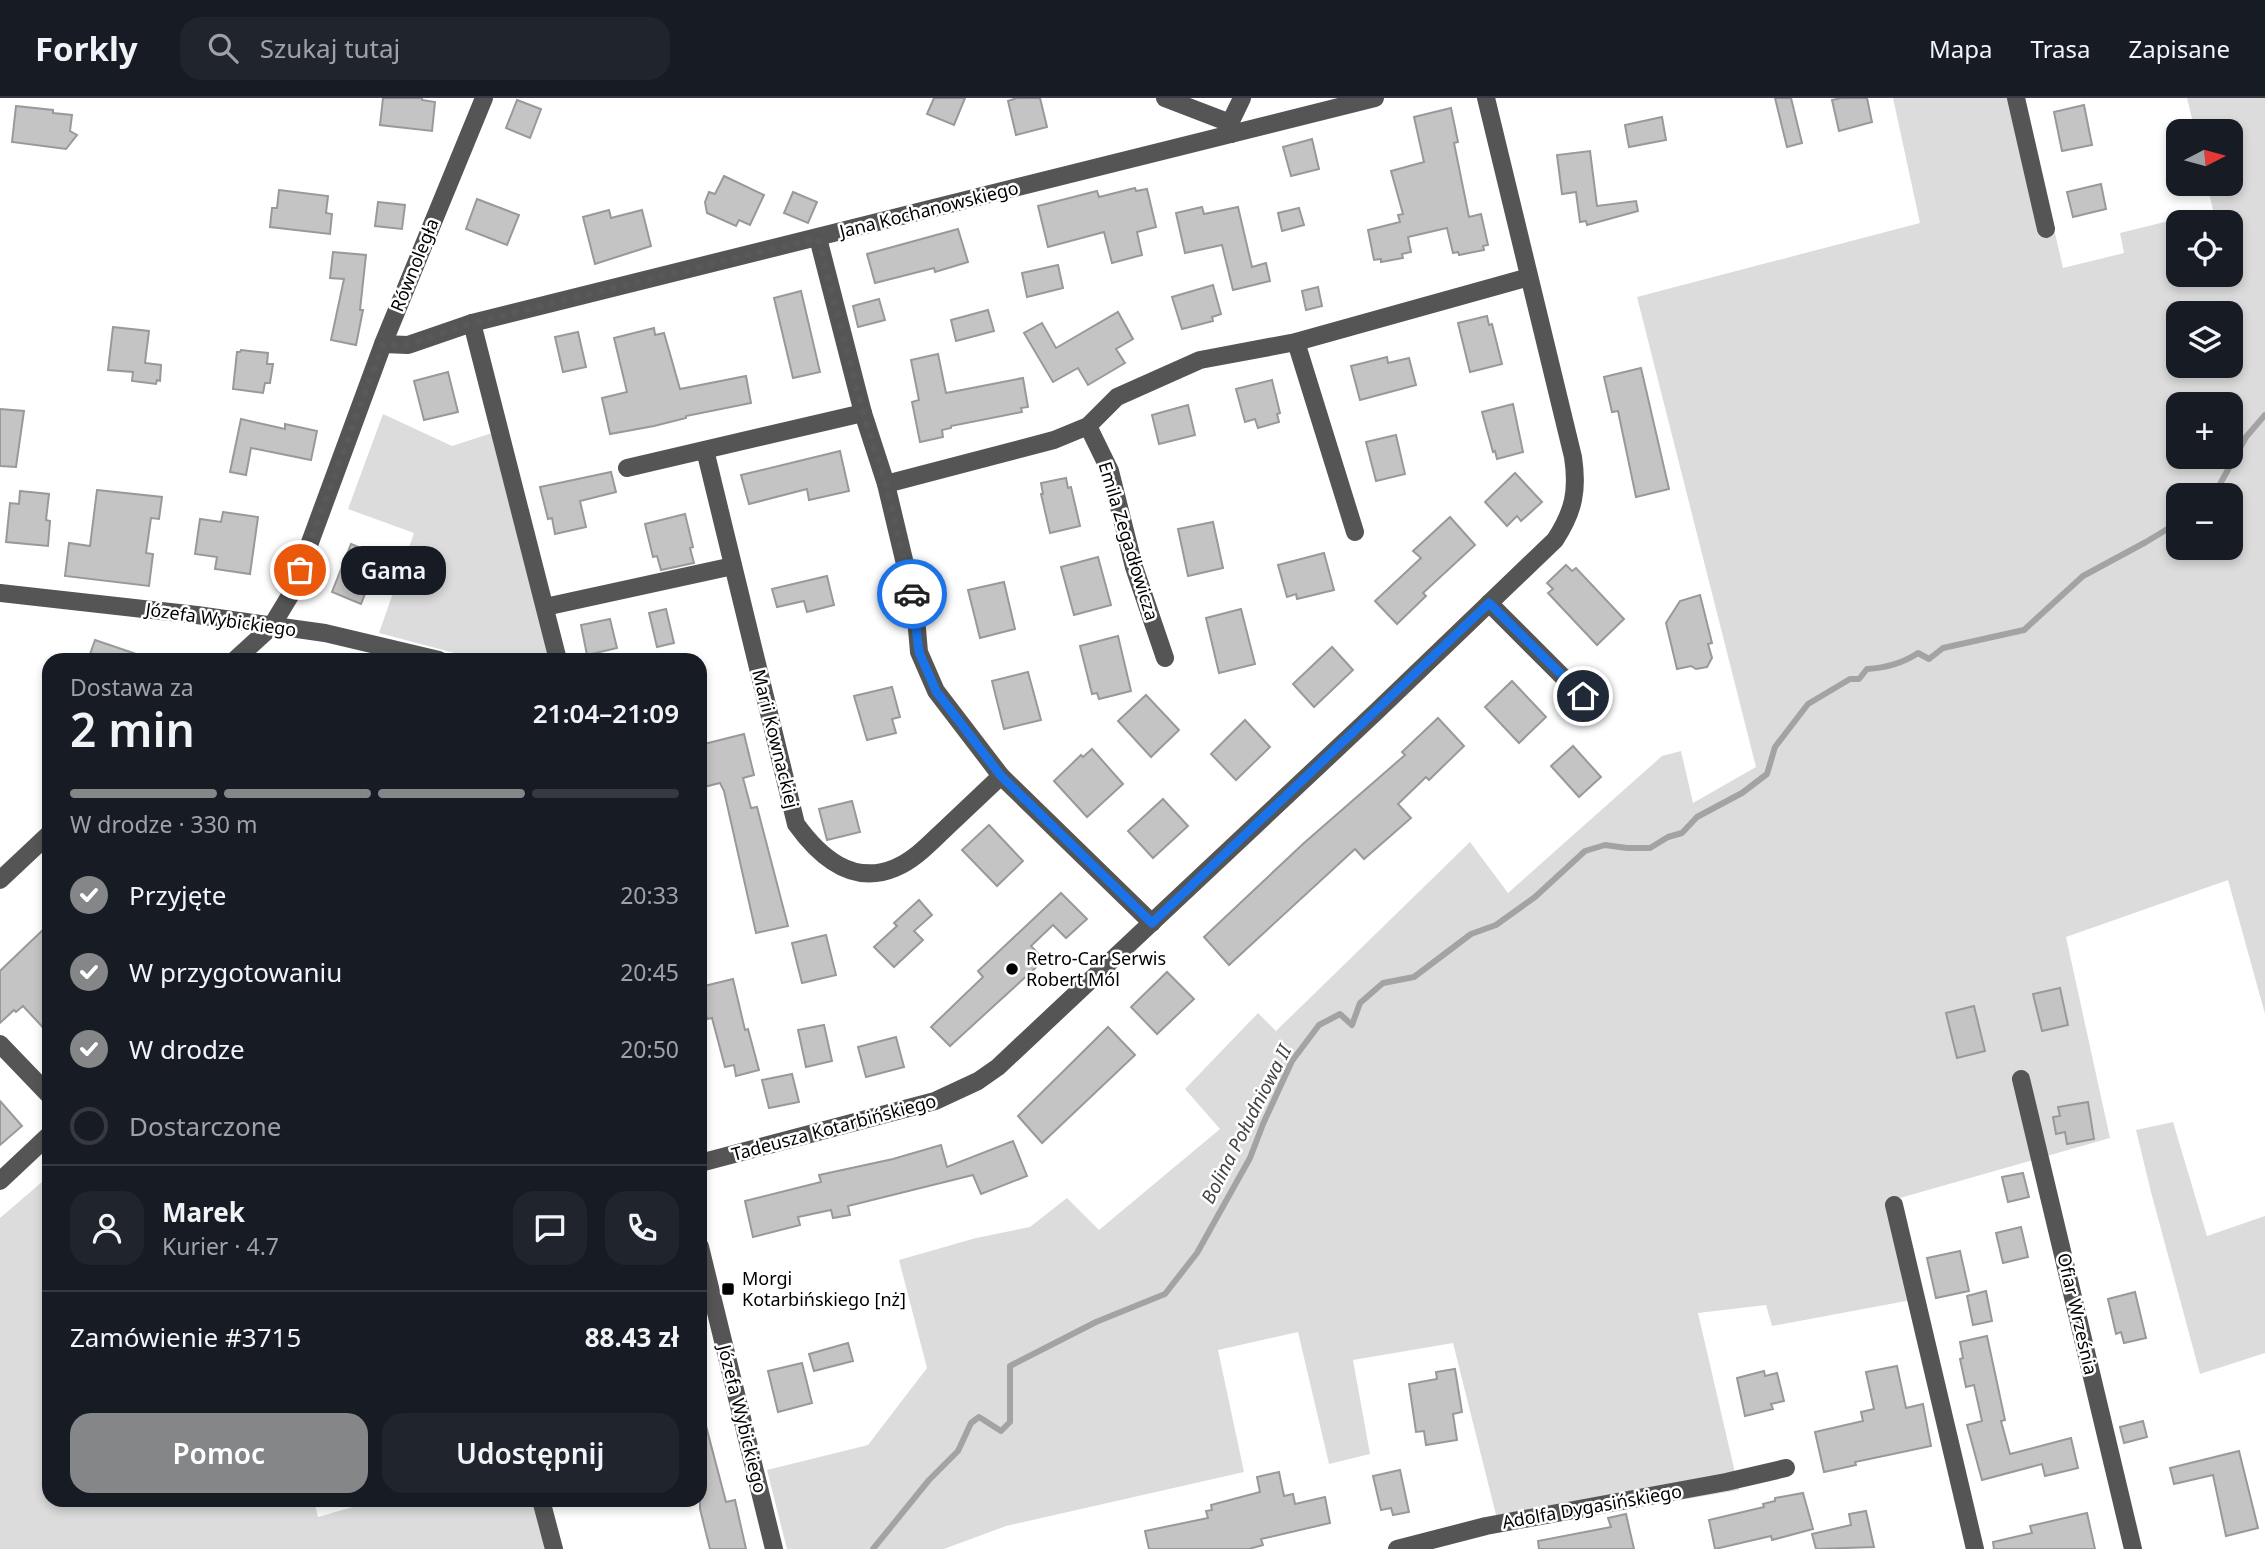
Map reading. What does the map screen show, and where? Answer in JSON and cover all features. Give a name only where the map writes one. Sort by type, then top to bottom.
[{"type":"street","name":"Równoległa","points":[[243,653],[271,627],[291,594],[383,344],[484,98]]},
{"type":"street","points":[[1166,98],[1231,129],[1242,98]]},
{"type":"street","name":"Jana Kochanowskiego","points":[[383,344],[408,345],[472,323],[818,238],[1231,129],[1373,98]]},
{"type":"street","name":"Tadeusza Kotarbińskiego","points":[[707,1161],[903,1112],[963,1089],[998,1067],[1555,540],[1566,520],[1574,495],[1576,480],[1573,457],[1486,98]]},
{"type":"street","points":[[2016,98],[2046,229]]},
{"type":"street","points":[[818,238],[863,413],[886,484],[915,606],[919,652],[936,691],[1001,776],[1152,923]]},
{"type":"street","points":[[886,484],[1054,440],[1088,426],[1117,397],[1200,360],[1296,342],[1529,277]]},
{"type":"street","points":[[472,323],[556,653]]},
{"type":"street","points":[[1296,342],[1355,532]]},
{"type":"street","points":[[627,468],[863,413]]},
{"type":"street","name":"Emila Zegadłowicza","points":[[1088,426],[1110,471],[1134,567],[1165,658]]},
{"type":"street","name":"Marii Kownackiej","points":[[705,450],[796,824],[813,848],[830,861],[852,870],[874,873],[895,868],[916,855],[1001,776]]},
{"type":"street","points":[[545,607],[733,566]]},
{"type":"street","name":"Józefa Wybickiego","points":[[0,593],[197,615],[325,633],[409,653]]},
{"type":"street","points":[[1489,603],[1583,696]]},
{"type":"street","points":[[0,880],[42,841]]},
{"type":"street","points":[[0,1044],[42,1088]]},
{"type":"street","name":"Ofiar Września","points":[[2021,1080],[2133,1549]]},
{"type":"street","points":[[0,1181],[42,1142]]},
{"type":"street","points":[[1894,1205],[1975,1549]]},
{"type":"street","name":"Józefa Wybickiego","points":[[707,1276],[774,1549]]},
{"type":"street","name":"Adolfa Dygasińskiego","points":[[1398,1549],[1486,1526],[1726,1482],[1786,1468]]},
{"type":"street","points":[[543,1507],[554,1549]]},
{"type":"shaded area","points":[[1893,98],[2024,98],[2063,268],[2124,253],[2120,233],[2166,222],[2166,287],[2243,287],[2243,210],[2213,210],[2210,196],[2244,196],[2244,119],[2192,119],[2187,98],[2265,98],[2265,1014],[2228,880],[2066,937],[2110,1138],[1900,1198],[1922,1298],[1772,1326],[1766,1305],[1698,1313],[1739,1490],[1500,1531],[1453,1343],[1353,1360],[1370,1454],[1329,1464],[1298,1332],[1218,1350],[1244,1472],[1006,1526],[944,1549],[787,1549],[767,1470],[868,1445],[927,1368],[899,1260],[976,1238],[1030,1227],[1067,1198],[1099,1230],[1220,1129],[1185,1089],[1258,1013],[1276,1031],[1470,842],[1508,893],[1662,756],[1681,751],[1693,803],[1756,767],[1637,297],[1920,223]]},
{"type":"shaded area","points":[[383,414],[452,446],[495,432],[550,653],[455,653],[379,633],[414,533],[348,509]]},
{"type":"shaded area","points":[[2173,1122],[2207,1236],[2265,1216],[2265,1353],[2200,1374],[2136,1130]]},
{"type":"shaded area","points":[[42,1182],[42,1507],[316,1507],[318,1517],[353,1507],[541,1507],[556,1549],[0,1549],[0,1218]]},
{"type":"building","points":[[383,98],[422,98],[435,102],[432,131],[380,125]]},
{"type":"building","points":[[934,98],[965,98],[954,125],[927,114]]},
{"type":"building","points":[[1017,98],[1040,98],[1047,127],[1016,135],[1008,101]]},
{"type":"building","points":[[1775,98],[1791,98],[1802,143],[1787,147]]},
{"type":"building","points":[[1867,98],[1872,122],[1839,131],[1832,100]]},
{"type":"building","points":[[517,100],[541,109],[530,138],[506,128]]},
{"type":"building","points":[[2084,105],[2092,145],[2062,151],[2054,112]]},
{"type":"building","points":[[16,106],[72,115],[70,131],[77,135],[66,149],[12,142]]},
{"type":"building","points":[[1451,108],[1458,142],[1454,143],[1469,217],[1481,214],[1488,245],[1483,246],[1484,250],[1459,255],[1458,252],[1453,253],[1447,228],[1408,237],[1411,252],[1402,254],[1403,258],[1381,262],[1381,259],[1374,260],[1368,230],[1400,222],[1398,215],[1403,214],[1391,171],[1424,162],[1414,117]]},
{"type":"building","points":[[1662,117],[1666,140],[1629,147],[1625,125]]},
{"type":"building","points":[[1312,139],[1319,169],[1291,176],[1283,147]]},
{"type":"building","points":[[1590,151],[1597,206],[1636,201],[1638,211],[1587,225],[1586,221],[1580,222],[1576,192],[1562,194],[1557,155]]},
{"type":"building","points":[[724,176],[764,195],[750,225],[739,220],[736,226],[707,213],[705,202],[709,192],[715,194]]},
{"type":"building","points":[[2101,184],[2106,209],[2073,217],[2067,192]]},
{"type":"building","points":[[1135,188],[1136,191],[1147,189],[1156,227],[1137,232],[1142,255],[1112,263],[1104,232],[1048,247],[1038,206],[1097,191],[1099,197]]},
{"type":"building","points":[[279,190],[328,196],[326,213],[332,214],[330,234],[270,227],[272,208],[277,208]]},
{"type":"building","points":[[793,192],[817,202],[808,223],[784,213]]},
{"type":"building","points":[[477,199],[519,215],[507,245],[466,229]]},
{"type":"building","points":[[378,202],[405,205],[402,229],[375,226]]},
{"type":"building","points":[[1202,207],[1204,214],[1238,207],[1252,267],[1266,263],[1270,281],[1233,290],[1222,245],[1185,253],[1176,213]]},
{"type":"building","points":[[1299,208],[1304,225],[1282,231],[1278,213]]},
{"type":"building","points":[[609,210],[611,218],[642,210],[651,246],[595,264],[583,217]]},
{"type":"building","points":[[958,229],[968,262],[935,272],[934,268],[875,283],[867,254]]},
{"type":"building","points":[[333,252],[366,255],[360,310],[363,310],[356,345],[331,340],[344,279],[330,278]]},
{"type":"building","points":[[1058,265],[1063,288],[1027,297],[1022,273]]},
{"type":"building","points":[[1213,285],[1221,314],[1212,317],[1213,321],[1182,329],[1172,297]]},
{"type":"building","points":[[1318,287],[1322,306],[1306,310],[1302,291]]},
{"type":"building","points":[[801,291],[820,372],[793,378],[774,298]]},
{"type":"building","points":[[879,299],[885,320],[858,327],[853,306]]},
{"type":"building","points":[[988,310],[994,331],[956,341],[951,320]]},
{"type":"building","points":[[1118,312],[1133,339],[1116,349],[1125,363],[1088,385],[1078,368],[1053,382],[1024,333],[1042,323],[1056,348]]},
{"type":"building","points":[[1487,316],[1489,325],[1492,324],[1502,364],[1470,372],[1458,323]]},
{"type":"building","points":[[113,327],[149,331],[145,363],[161,365],[160,381],[157,380],[156,384],[132,381],[133,372],[108,370]]},
{"type":"building","points":[[654,328],[655,335],[664,333],[680,389],[746,376],[751,403],[610,434],[602,398],[627,392],[614,338]]},
{"type":"building","points":[[578,332],[586,367],[563,372],[555,337]]},
{"type":"building","points":[[241,350],[268,353],[267,364],[273,364],[270,383],[265,383],[263,393],[233,389],[237,352]]},
{"type":"building","points":[[938,354],[946,393],[1023,378],[1028,407],[1021,408],[1022,412],[951,426],[942,430],[943,437],[920,442],[912,402],[919,400],[911,360]]},
{"type":"building","points":[[1387,357],[1388,363],[1409,358],[1416,385],[1360,400],[1351,366]]},
{"type":"building","points":[[1641,368],[1669,489],[1636,497],[1618,411],[1612,412],[1604,377]]},
{"type":"building","points":[[448,372],[458,412],[424,420],[414,381]]},
{"type":"building","points":[[1272,380],[1280,413],[1277,414],[1279,422],[1258,428],[1255,419],[1245,422],[1236,389]]},
{"type":"building","points":[[1513,404],[1523,452],[1497,459],[1482,412]]},
{"type":"building","points":[[1188,405],[1195,435],[1159,444],[1152,415]]},
{"type":"building","points":[[0,409],[24,411],[16,467],[0,466]]},
{"type":"building","points":[[241,419],[285,429],[285,424],[317,431],[311,460],[251,448],[246,475],[230,472]]},
{"type":"building","points":[[1396,435],[1405,474],[1376,481],[1366,442]]},
{"type":"building","points":[[840,451],[849,491],[809,500],[807,489],[749,504],[741,475]]},
{"type":"building","points":[[611,472],[616,492],[580,501],[586,527],[555,534],[552,518],[548,519],[540,487]]},
{"type":"building","points":[[1515,473],[1542,502],[1521,521],[1517,516],[1507,526],[1485,502]]},
{"type":"building","points":[[1066,478],[1068,488],[1071,487],[1080,526],[1050,533],[1041,483]]},
{"type":"building","points":[[97,490],[162,497],[159,519],[151,518],[146,553],[153,554],[149,586],[65,576],[69,543],[90,546]]},
{"type":"building","points":[[20,491],[49,494],[46,520],[50,521],[48,546],[6,542],[10,503],[19,504]]},
{"type":"building","points":[[223,512],[258,517],[250,574],[215,569],[217,557],[195,554],[200,519],[221,522]]},
{"type":"building","points":[[685,514],[694,563],[661,570],[657,556],[653,557],[645,524]]},
{"type":"building","points":[[1450,517],[1475,545],[1423,593],[1426,596],[1397,624],[1375,601],[1421,558],[1413,551]]},
{"type":"building","points":[[1213,522],[1223,568],[1188,576],[1178,529]]},
{"type":"building","points":[[351,544],[380,556],[361,604],[332,592]]},
{"type":"building","points":[[1324,553],[1334,590],[1297,599],[1296,594],[1287,597],[1278,565]]},
{"type":"building","points":[[1098,557],[1111,605],[1074,615],[1061,567]]},
{"type":"building","points":[[1566,565],[1572,571],[1576,568],[1624,619],[1597,645],[1548,593],[1553,589],[1547,583]]},
{"type":"building","points":[[827,576],[834,605],[807,612],[804,601],[777,607],[772,589]]},
{"type":"building","points":[[1004,582],[1015,629],[980,638],[968,590]]},
{"type":"building","points":[[1700,595],[1712,643],[1708,644],[1712,658],[1707,667],[1677,669],[1666,623],[1680,601]]},
{"type":"building","points":[[666,609],[674,643],[657,647],[649,613]]},
{"type":"building","points":[[1241,609],[1255,664],[1219,673],[1206,618]]},
{"type":"building","points":[[610,619],[617,648],[587,653],[581,625]]},
{"type":"building","points":[[1118,636],[1131,691],[1099,699],[1097,693],[1092,694],[1080,646]]},
{"type":"building","points":[[95,640],[133,653],[90,653]]},
{"type":"building","points":[[1332,647],[1353,670],[1314,707],[1293,684]]},
{"type":"building","points":[[1028,672],[1041,720],[1004,729],[992,681]]},
{"type":"building","points":[[1512,681],[1546,717],[1519,743],[1485,707]]},
{"type":"building","points":[[892,687],[900,717],[892,719],[896,733],[867,740],[854,696]]},
{"type":"building","points":[[1146,695],[1179,730],[1151,757],[1118,721]]},
{"type":"building","points":[[1438,718],[1464,746],[1429,780],[1426,777],[1398,804],[1411,818],[1364,859],[1355,849],[1229,965],[1204,937],[1304,843],[1405,755],[1402,752]]},
{"type":"building","points":[[1245,720],[1270,747],[1236,780],[1211,754]]},
{"type":"building","points":[[744,734],[754,775],[743,778],[751,808],[757,807],[788,926],[756,933],[724,791],[720,783],[707,786],[707,743]]},
{"type":"building","points":[[1573,746],[1601,777],[1579,797],[1551,766]]},
{"type":"building","points":[[1092,749],[1123,784],[1087,817],[1054,781],[1081,755],[1083,757]]},
{"type":"building","points":[[1163,799],[1188,826],[1153,858],[1128,831]]},
{"type":"building","points":[[852,801],[860,832],[827,840],[819,809]]},
{"type":"building","points":[[989,825],[1023,861],[997,886],[962,850]]},
{"type":"building","points":[[1061,893],[1087,919],[1066,938],[1053,925],[1031,946],[1044,960],[950,1046],[931,1027],[983,977],[978,971]]},
{"type":"building","points":[[919,900],[932,915],[914,931],[923,940],[894,967],[874,947],[897,926],[894,923]]},
{"type":"building","points":[[42,931],[42,1026],[23,1006],[16,1012],[14,1010],[0,1023],[0,971]]},
{"type":"building","points":[[826,935],[836,975],[802,983],[792,943]]},
{"type":"building","points":[[1167,972],[1194,999],[1157,1034],[1131,1007]]},
{"type":"building","points":[[733,979],[745,1030],[748,1029],[759,1070],[736,1076],[734,1065],[725,1067],[712,1018],[707,1019],[707,985]]},
{"type":"building","points":[[2060,988],[2068,1025],[2042,1031],[2033,994]]},
{"type":"building","points":[[1974,1006],[1985,1051],[1957,1058],[1946,1013]]},
{"type":"building","points":[[824,1025],[832,1061],[806,1067],[798,1030]]},
{"type":"building","points":[[1108,1027],[1135,1055],[1042,1143],[1018,1116]]},
{"type":"building","points":[[896,1037],[904,1067],[866,1077],[858,1047]]},
{"type":"building","points":[[792,1074],[799,1102],[769,1108],[762,1080]]},
{"type":"building","points":[[0,1101],[22,1126],[0,1145]]},
{"type":"building","points":[[2088,1102],[2094,1139],[2067,1144],[2065,1132],[2056,1134],[2053,1117],[2060,1116],[2058,1107]]},
{"type":"building","points":[[1013,1141],[1027,1176],[981,1194],[973,1175],[848,1206],[850,1215],[833,1218],[831,1210],[798,1217],[800,1225],[753,1237],[745,1201],[821,1182],[819,1175],[893,1159],[941,1145],[947,1167]]},
{"type":"building","points":[[2023,1173],[2029,1197],[2008,1202],[2002,1177]]},
{"type":"building","points":[[2021,1227],[2028,1257],[2003,1263],[1996,1233]]},
{"type":"building","points":[[1960,1251],[1969,1291],[1936,1298],[1927,1258]]},
{"type":"building","points":[[1986,1291],[1992,1321],[1973,1325],[1967,1296]]},
{"type":"building","points":[[2135,1292],[2146,1338],[2124,1343],[2121,1332],[2116,1334],[2108,1299]]},
{"type":"building","points":[[1987,1336],[2005,1420],[2001,1421],[2010,1454],[2071,1438],[2078,1468],[2045,1476],[2042,1464],[1982,1480],[1967,1425],[1982,1421],[1974,1385],[1966,1387],[1960,1359],[1963,1358],[1960,1342]]},
{"type":"building","points":[[848,1343],[853,1361],[814,1371],[809,1354]]},
{"type":"building","points":[[802,1363],[812,1403],[778,1412],[768,1371]]},
{"type":"building","points":[[1897,1366],[1906,1408],[1923,1404],[1931,1446],[1855,1462],[1856,1465],[1824,1472],[1815,1432],[1863,1421],[1861,1412],[1874,1409],[1866,1372]]},
{"type":"building","points":[[1455,1369],[1462,1412],[1453,1414],[1457,1440],[1426,1445],[1424,1431],[1416,1432],[1409,1384],[1437,1379],[1436,1372]]},
{"type":"building","points":[[1764,1371],[1765,1376],[1777,1373],[1784,1401],[1771,1404],[1773,1409],[1745,1416],[1737,1378]]},
{"type":"building","points":[[2143,1421],[2147,1437],[2124,1443],[2120,1427]]},
{"type":"building","points":[[707,1430],[726,1502],[735,1500],[746,1549],[710,1549],[700,1509],[707,1507]]},
{"type":"building","points":[[2239,1451],[2258,1528],[2226,1536],[2213,1475],[2174,1484],[2170,1468]]},
{"type":"building","points":[[1400,1470],[1409,1512],[1393,1515],[1391,1508],[1381,1510],[1373,1476]]},
{"type":"building","points":[[1279,1472],[1284,1496],[1293,1494],[1295,1504],[1325,1497],[1330,1523],[1261,1539],[1263,1545],[1249,1549],[1149,1549],[1145,1531],[1208,1518],[1206,1511],[1212,1510],[1211,1505],[1260,1492],[1257,1477]]},
{"type":"building","points":[[1803,1493],[1813,1529],[1772,1540],[1771,1536],[1715,1549],[1709,1520],[1764,1507],[1763,1504],[1775,1501],[1775,1498]]},
{"type":"building","points":[[1866,1511],[1874,1547],[1816,1549],[1812,1534],[1851,1525],[1849,1514]]},
{"type":"building","points":[[2087,1513],[2095,1549],[1994,1549],[1993,1542],[2032,1533],[2030,1526]]},
{"type":"building","points":[[1626,1514],[1634,1549],[1539,1549],[1538,1541],[1611,1527],[1608,1518]]},
{"type":"waterway","name":"Bolina Południowa II","points":[[2221,483],[2246,437],[2265,415]]},
{"type":"waterway","name":"Bolina Południowa II","points":[[873,1549],[929,1480],[958,1451],[971,1423],[979,1417],[1001,1431],[1010,1422],[1010,1366],[1096,1322],[1165,1294],[1197,1253],[1250,1158],[1292,1061],[1319,1025],[1340,1014],[1352,1025],[1360,1003],[1383,983],[1414,977],[1471,934],[1496,925],[1535,897],[1585,851],[1605,845],[1650,848],[1668,837],[1682,833],[1697,817],[1742,793],[1767,774],[1775,747],[1808,704],[1850,679],[1859,679],[1867,669],[1894,664],[1918,653],[1929,659],[1943,648],[2024,630],[2083,576],[2166,530]]},
{"type":"way so far","points":[[300,570],[383,344],[408,345],[472,323],[818,238],[863,413],[886,484],[912,594]]},
{"type":"place","name":"Gama","points":[[300,570]]},
{"type":"place","name":"Retro-Car Serwis Robert Mól","points":[[1012,969]]},
{"type":"place","name":"Morgi Kotarbińskiego [nż]","points":[[728,1289]]},
{"type":"route","points":[[912,594],[919,652],[936,691],[1001,776],[1152,923],[1489,603],[1583,696]]}]
